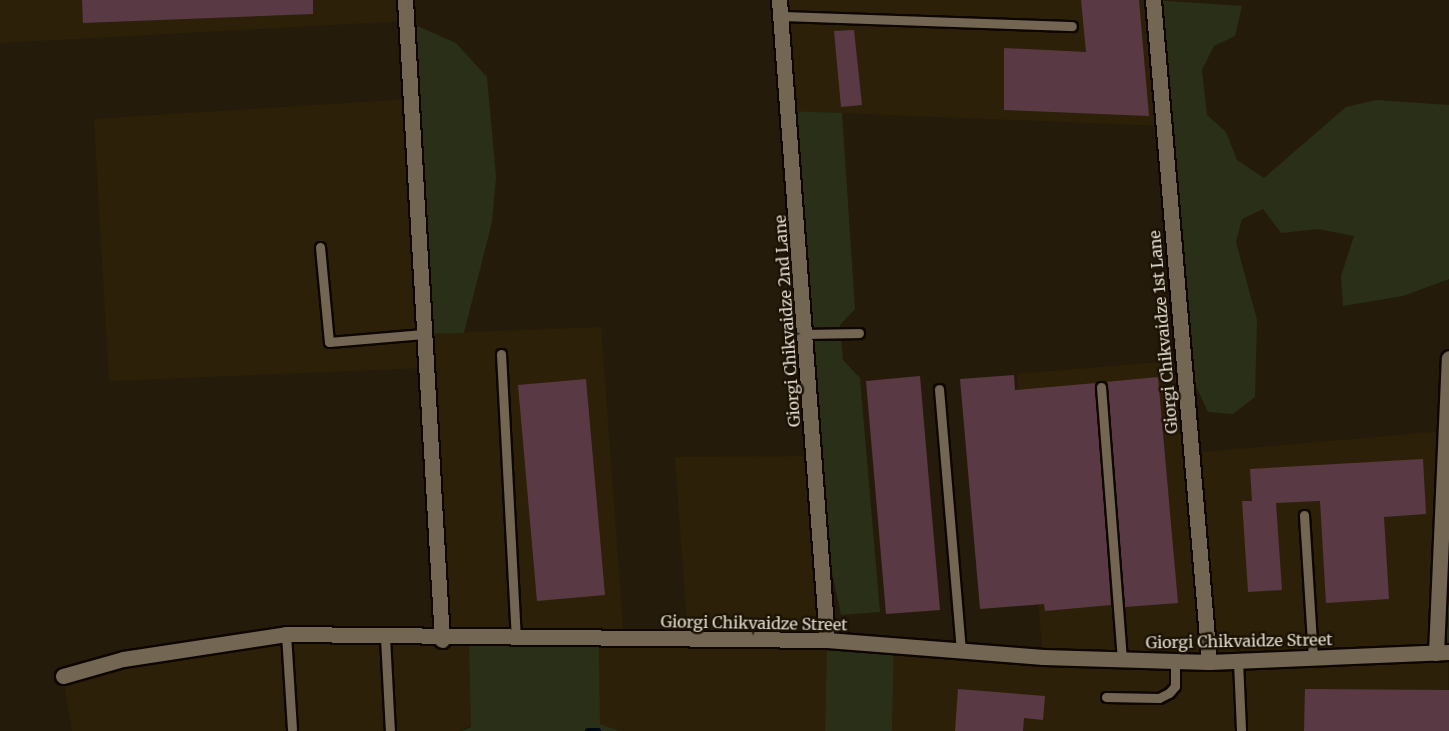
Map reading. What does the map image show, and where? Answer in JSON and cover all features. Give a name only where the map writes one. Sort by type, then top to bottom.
[{"type":"street","points":[[405,0],[442,640]]},
{"type":"street","name":"Giorgi Chikvaidze 2nd Lane","points":[[778,0],[806,334],[828,640]]},
{"type":"street","name":"Giorgi Chikvaidze 1st Lane","points":[[1153,0],[1209,662]]},
{"type":"street","points":[[1443,653],[1449,358]]},
{"type":"street","name":"Giorgi Chikvaidze Street","points":[[63,676],[146,655],[286,634],[442,640],[828,640],[961,651],[1122,660],[1209,662],[1443,653]]},
{"type":"lane","points":[[780,16],[1072,26]]},
{"type":"lane","points":[[320,247],[329,342],[424,334]]},
{"type":"lane","points":[[806,334],[859,333]]},
{"type":"lane","points":[[501,354],[516,640]]},
{"type":"lane","points":[[1101,387],[1122,660]]},
{"type":"lane","points":[[939,389],[961,651]]},
{"type":"lane","points":[[1304,515],[1313,659]]},
{"type":"lane","points":[[286,634],[292,729]]},
{"type":"lane","points":[[385,637],[390,731]]},
{"type":"lane","points":[[1106,697],[1159,698],[1169,693],[1175,686],[1175,661]]},
{"type":"lane","points":[[1238,661],[1240,731]]},
{"type":"shaded area","points":[[0,0],[405,0],[406,21],[0,43]]},
{"type":"shaded area","points":[[779,0],[1153,0],[1164,126],[790,111]]},
{"type":"shaded area","points":[[411,99],[425,334],[601,327],[624,640],[688,639],[675,457],[815,456],[827,640],[825,731],[620,731],[600,724],[599,640],[461,731],[72,731],[63,676],[286,634],[442,640],[426,368],[109,381],[94,119]]},
{"type":"shaded area","points":[[1184,360],[1192,453],[1445,431],[1449,731],[892,731],[894,645],[1043,656],[1017,374]]},
{"type":"green space","points":[[1153,0],[1242,6],[1235,36],[1214,46],[1202,70],[1207,115],[1226,132],[1237,160],[1264,178],[1346,107],[1376,100],[1449,105],[1449,279],[1403,296],[1343,306],[1341,276],[1354,236],[1318,229],[1281,233],[1263,209],[1242,219],[1236,242],[1257,320],[1255,397],[1233,414],[1208,412],[1184,360]]},
{"type":"green space","points":[[406,21],[456,43],[487,77],[496,177],[492,222],[464,333],[424,334]]},
{"type":"green space","points":[[790,111],[842,113],[855,309],[840,325],[843,360],[860,378],[880,612],[841,615],[819,512]]},
{"type":"green space","points":[[1449,460],[1449,652],[1436,653]]},
{"type":"green space","points":[[469,640],[599,640],[600,724],[620,731],[461,731],[471,727]]},
{"type":"green space","points":[[827,640],[894,645],[892,731],[825,731]]},
{"type":"building","points":[[82,0],[313,0],[313,14],[83,23]]},
{"type":"building","points":[[1081,0],[1139,0],[1149,116],[1004,110],[1004,48],[1086,52]]},
{"type":"building","points":[[854,30],[862,105],[841,107],[834,31]]},
{"type":"building","points":[[1014,375],[1015,390],[1096,383],[1111,605],[1045,611],[1044,604],[980,609],[960,379]]},
{"type":"building","points":[[920,376],[940,610],[886,614],[866,381]]},
{"type":"building","points":[[1158,377],[1178,603],[1125,607],[1105,382]]},
{"type":"building","points":[[586,379],[605,595],[537,601],[518,385]]},
{"type":"building","points":[[1423,459],[1426,514],[1384,517],[1389,599],[1326,603],[1320,501],[1276,503],[1282,590],[1248,592],[1242,501],[1252,501],[1250,469]]},
{"type":"building","points":[[958,689],[1045,696],[1043,720],[1024,718],[1023,731],[955,731]]},
{"type":"building","points":[[1305,689],[1449,690],[1449,731],[1304,731]]},
{"type":"waterway","points":[[588,731],[598,731]]}]
